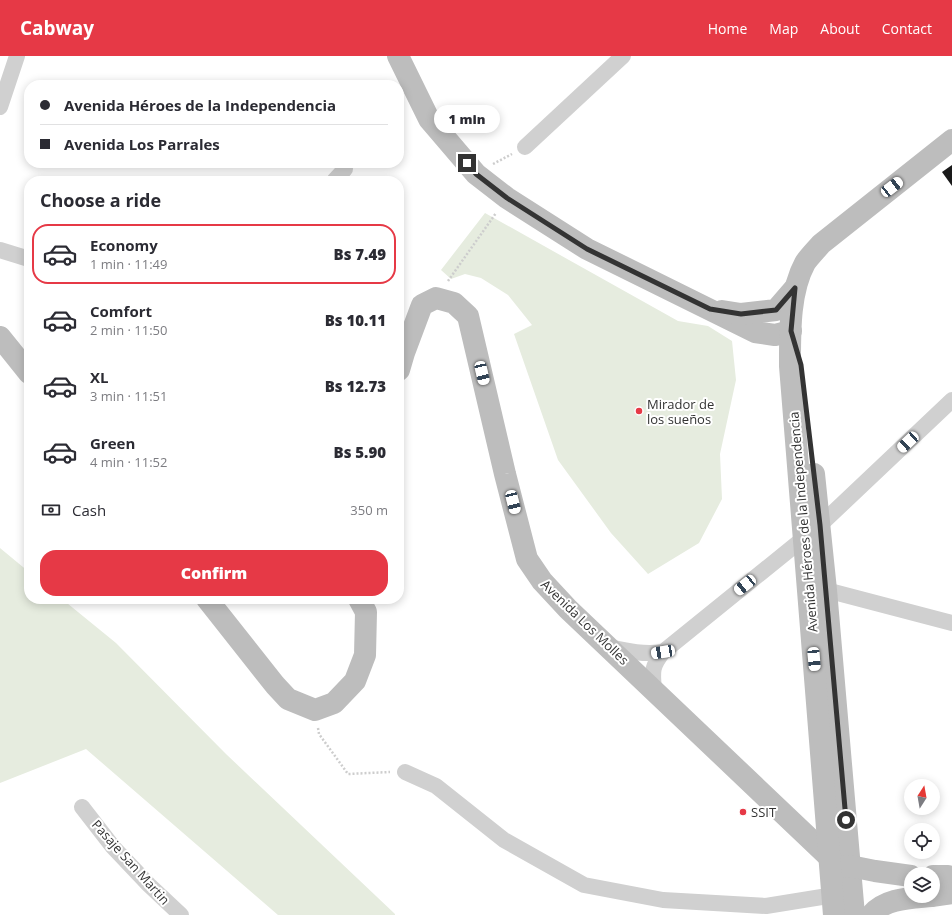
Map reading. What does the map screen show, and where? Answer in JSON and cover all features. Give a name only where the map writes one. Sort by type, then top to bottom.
[{"type":"street","points":[[0,107],[17,56]]},
{"type":"street","points":[[398,56],[429,119],[476,174],[507,198],[587,249],[755,332],[775,335],[791,331]]},
{"type":"street","points":[[525,147],[622,56]]},
{"type":"street","points":[[710,309],[741,314],[776,310],[795,288],[805,263],[821,244],[952,140]]},
{"type":"street","points":[[339,176],[345,170]]},
{"type":"street","points":[[0,250],[24,257]]},
{"type":"street","name":"Avenida Héroes de la Independencia","points":[[795,288],[791,331],[790,366],[812,531],[837,863],[854,915]]},
{"type":"street","points":[[404,353],[422,306],[436,298]]},
{"type":"street","name":"Avenida Los Molles","points":[[436,298],[454,303],[468,316],[527,559],[542,581],[609,647],[837,863]]},
{"type":"street","points":[[0,337],[24,367]]},
{"type":"street","points":[[654,689],[652,674],[653,667],[663,652],[812,531],[952,400]]},
{"type":"street","name":"Avenida Héroes de la Independencia","points":[[812,531],[826,590],[837,863],[834,905]]},
{"type":"street","points":[[826,590],[952,623]]},
{"type":"street","points":[[211,604],[288,700],[315,710],[334,703],[355,681],[365,655],[366,612],[362,604]]},
{"type":"street","points":[[609,647],[632,652],[653,654],[663,652]]},
{"type":"street","points":[[405,772],[436,786],[504,840],[584,885],[663,900],[766,906],[834,905]]},
{"type":"street","name":"Pasaje San Martin","points":[[82,807],[118,852],[149,885],[181,915]]},
{"type":"street","points":[[837,863],[904,875]]},
{"type":"street","points":[[940,876],[948,876],[952,878]]},
{"type":"street","points":[[940,895],[952,893]]},
{"type":"street","points":[[871,915],[875,910],[889,902],[904,898]]},
{"type":"path","points":[[476,174],[525,147]]},
{"type":"path","points":[[436,298],[507,198]]},
{"type":"path","points":[[315,710],[318,734],[348,774],[405,772]]},
{"type":"shaded area","points":[[485,213],[678,321],[708,326],[732,341],[736,380],[720,454],[722,499],[699,543],[648,574],[611,533],[558,460],[514,334],[532,325],[508,295],[481,278],[465,274],[451,279],[441,270]]},
{"type":"shaded area","points":[[0,548],[24,568],[24,604],[68,604],[116,643],[226,754],[395,915],[278,915],[86,749],[0,783]]},
{"type":"building","points":[[952,165],[952,186],[942,172]]},
{"type":"place","name":"Mirador de los sueños","points":[[639,411]]},
{"type":"place","name":"SSIT","points":[[743,812]]},
{"type":"route","points":[[467,163],[476,174],[507,198],[587,249],[710,309],[741,314],[776,310],[795,288],[791,331],[801,365],[820,525],[846,820]]}]
